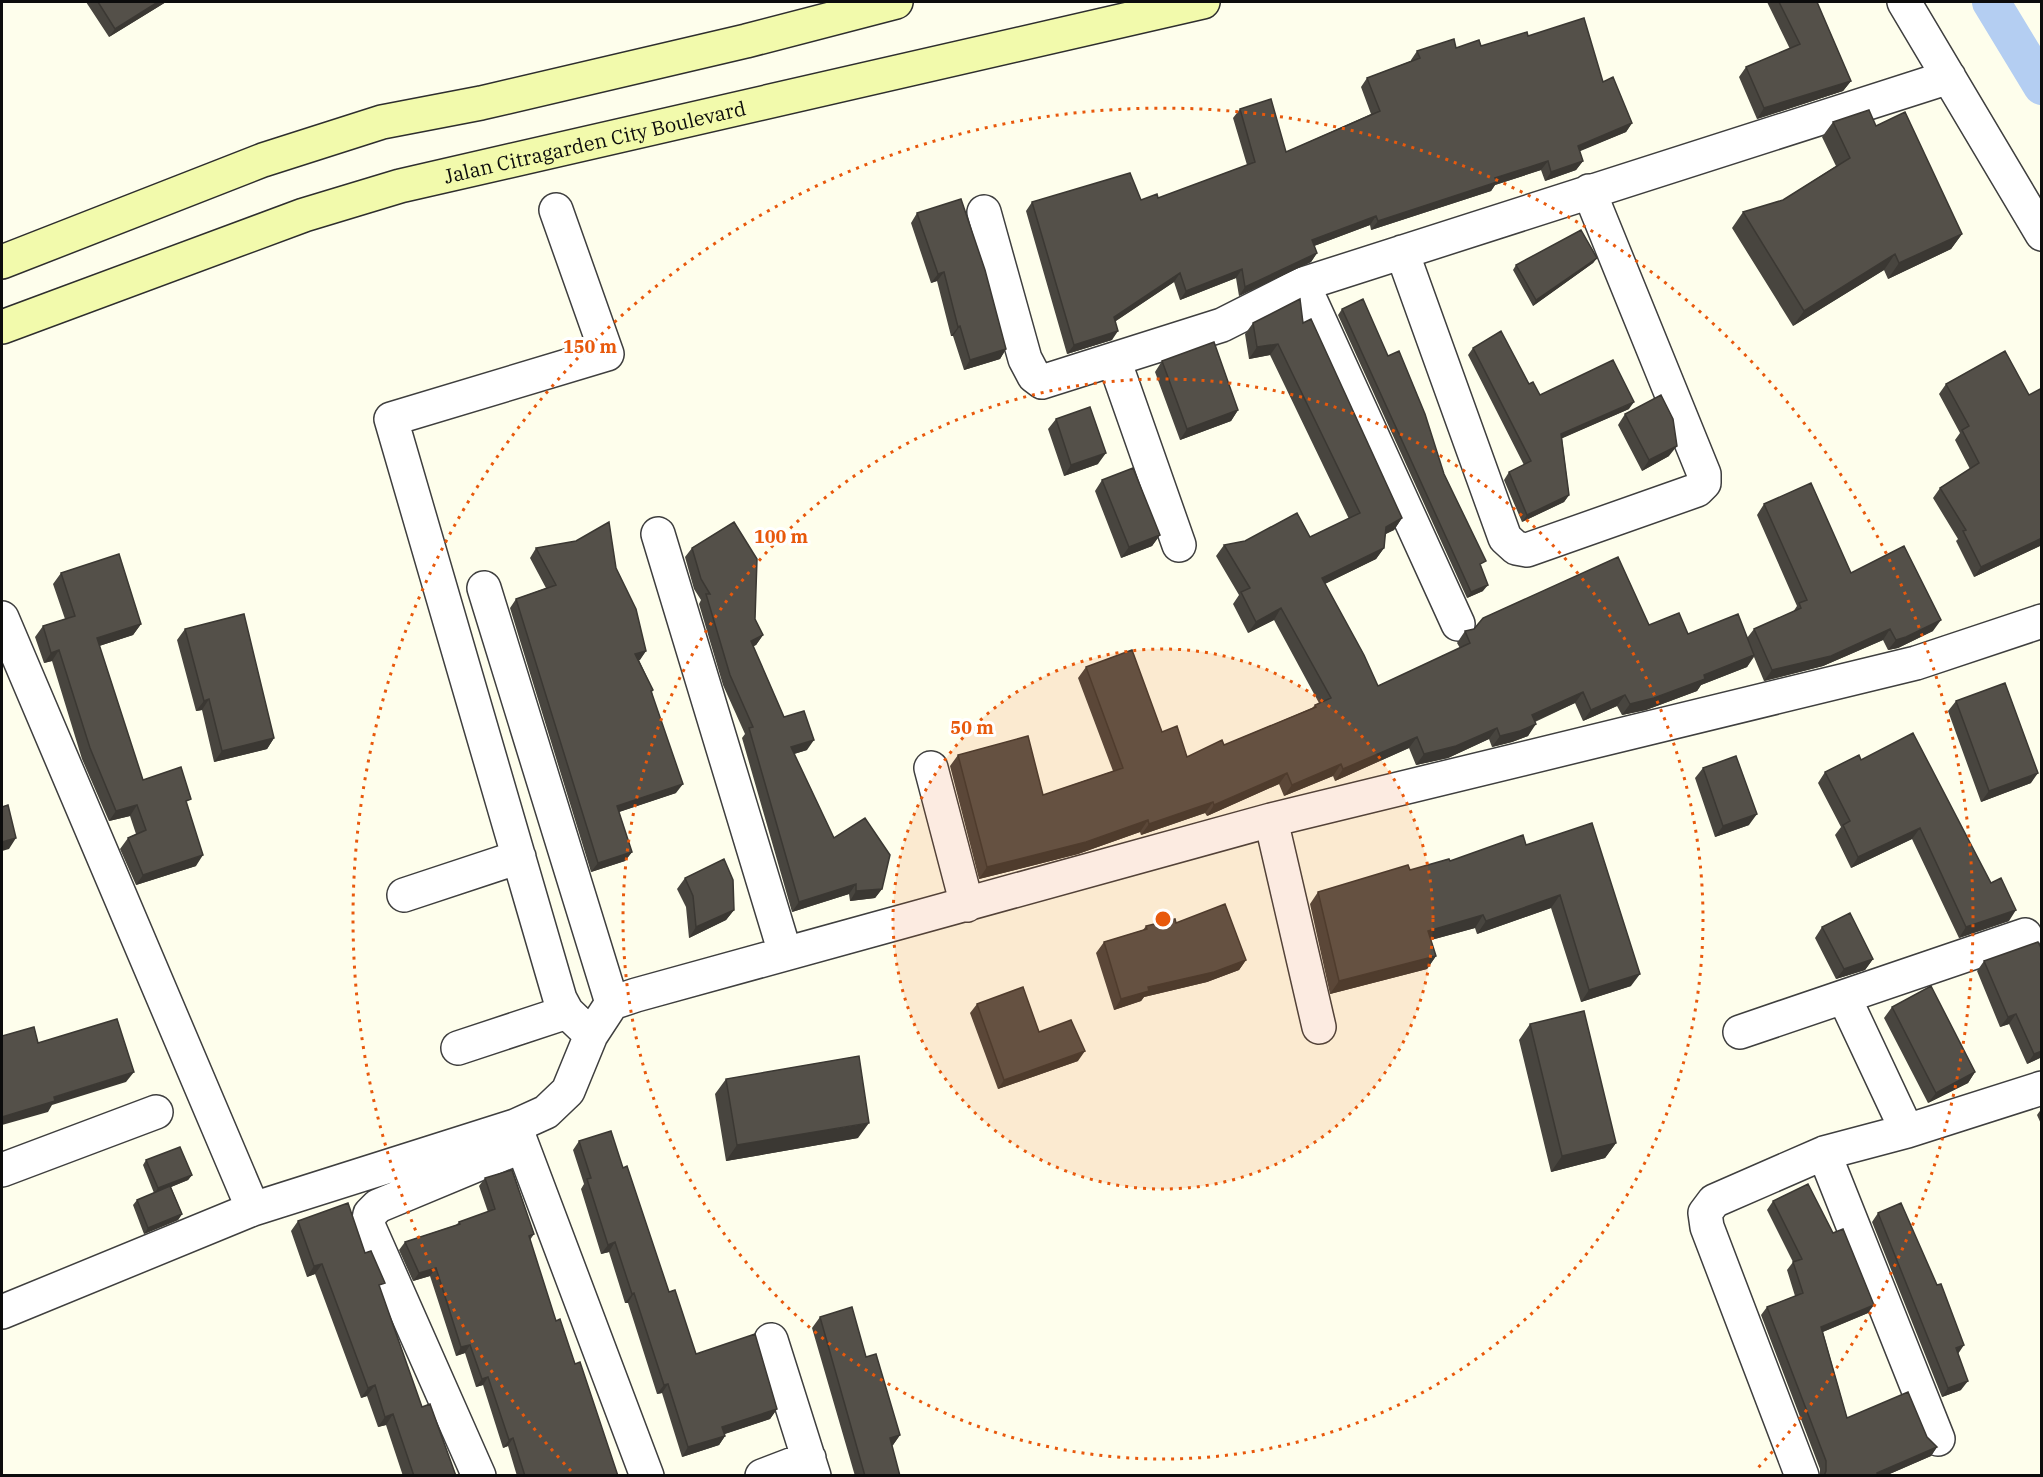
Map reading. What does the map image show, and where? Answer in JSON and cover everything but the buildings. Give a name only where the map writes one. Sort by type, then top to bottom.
[{"type":"main road","points":[[2,262],[263,160],[382,122],[481,103],[746,41],[896,2]]},
{"type":"main road","name":"Jalan Citragarden City Boulevard","points":[[2,327],[304,215],[400,186],[1203,2]]},
{"type":"street","points":[[1904,2],[2042,234]]},
{"type":"street","points":[[984,212],[1025,359],[1034,376],[1042,382],[1222,325],[1303,285],[1589,191],[1949,77]]},
{"type":"street","points":[[1402,252],[1505,538],[1516,548],[1527,550],[1697,490],[1704,483],[1704,474],[1589,191]]},
{"type":"street","points":[[556,210],[608,354],[391,418],[560,999],[567,1012],[591,1035]]},
{"type":"street","points":[[1303,285],[1458,624]]},
{"type":"street","points":[[1114,360],[1179,544]]},
{"type":"street","points":[[658,534],[785,954]]},
{"type":"street","points":[[484,588],[612,1003]]},
{"type":"street","points":[[2,618],[253,1209]]},
{"type":"street","points":[[479,1476],[368,1225],[370,1214],[378,1206],[518,1136],[546,1112],[568,1091],[591,1035],[612,1003],[1271,820],[1916,663],[2042,621]]},
{"type":"street","points":[[931,768],[968,905]]},
{"type":"street","points":[[1271,820],[1319,1027]]},
{"type":"street","points":[[404,895],[519,857]]},
{"type":"street","points":[[1740,1032],[2025,935]]},
{"type":"street","points":[[1844,996],[1907,1131]]},
{"type":"street","points":[[458,1048],[567,1012]]},
{"type":"street","points":[[1802,1476],[1707,1227],[1705,1213],[1714,1201],[1824,1153],[1907,1131],[2042,1088]]},
{"type":"street","points":[[2,1170],[156,1112]]},
{"type":"street","points":[[2,1312],[253,1209],[518,1136]]},
{"type":"street","points":[[518,1136],[647,1476]]},
{"type":"street","points":[[1824,1153],[1938,1439]]},
{"type":"street","points":[[762,1476],[811,1467],[771,1340]]},
{"type":"waterway","points":[[1991,2],[2042,86]]}]
